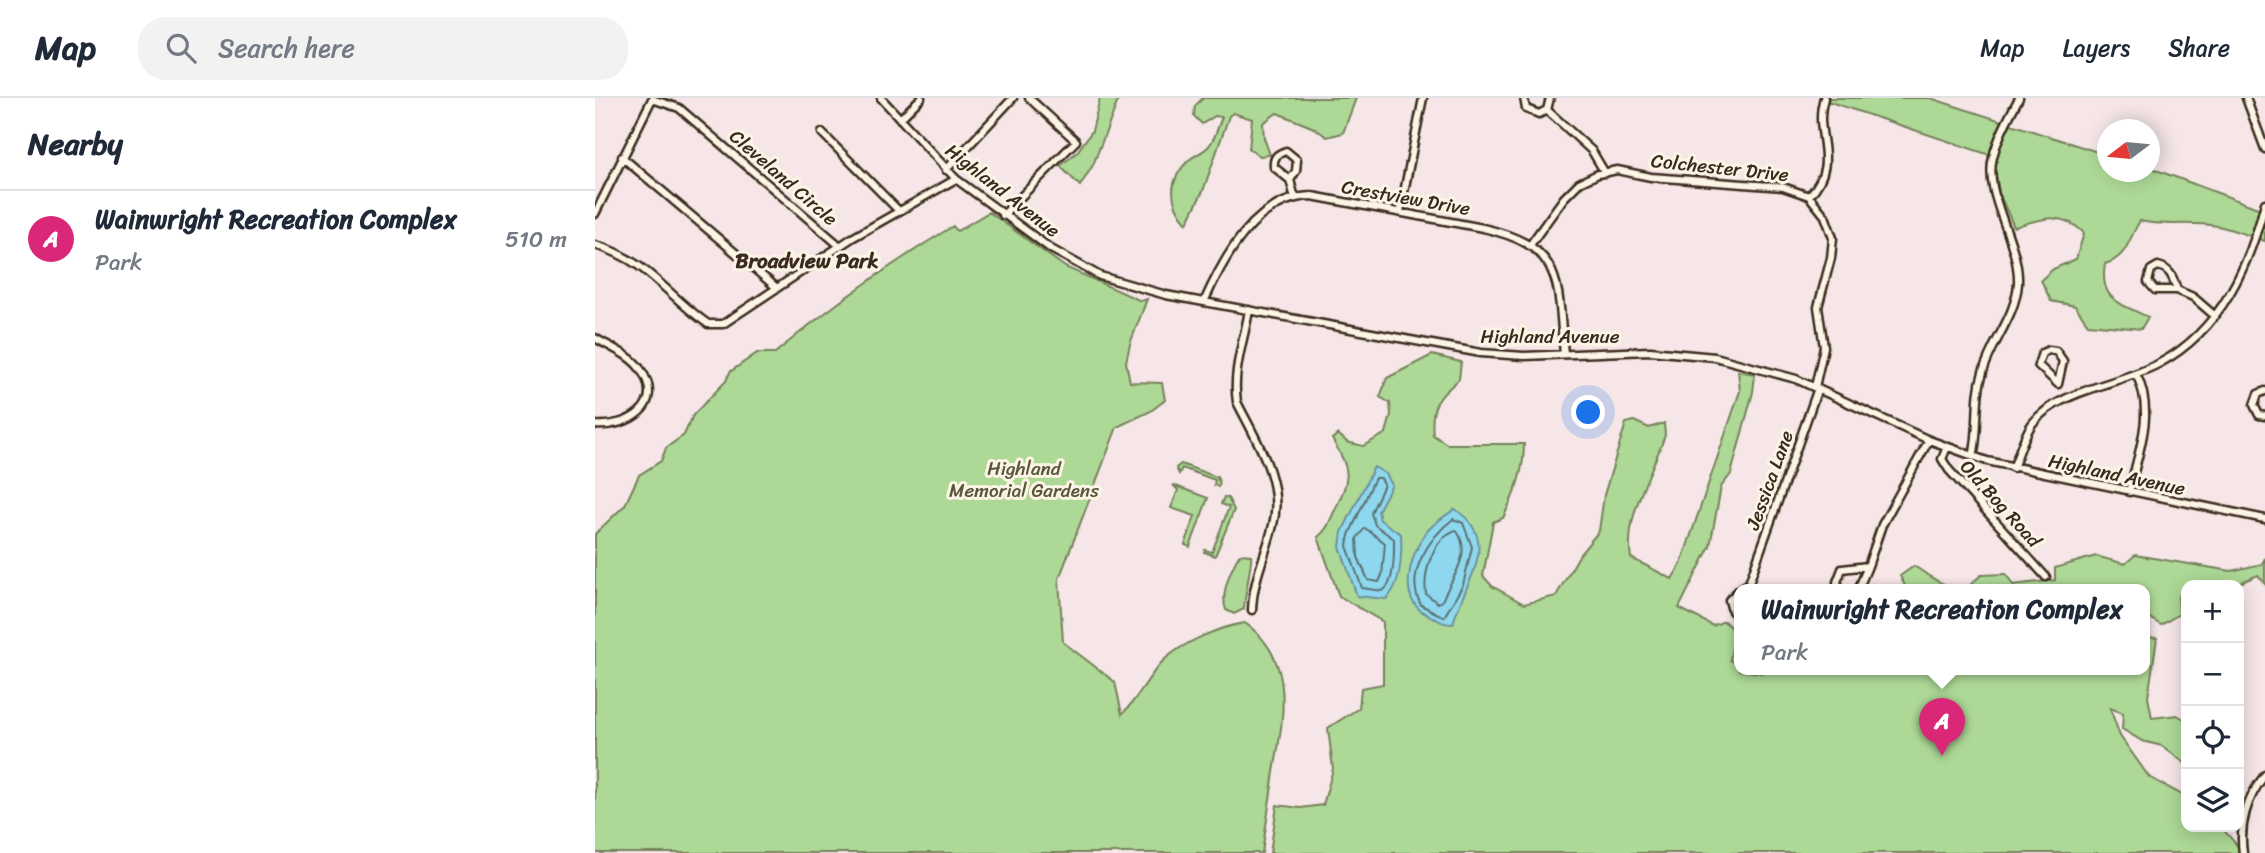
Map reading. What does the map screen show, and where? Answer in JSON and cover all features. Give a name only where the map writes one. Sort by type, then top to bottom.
[{"type":"street","name":"Highland Avenue","points":[[881,98],[946,170],[1003,215],[1055,252],[1100,276],[1155,293],[1481,353],[1650,351],[1701,355],[1756,367],[1817,388],[1973,457],[2014,468],[2265,519]]},
{"type":"street","points":[[900,119],[921,98]]},
{"type":"street","points":[[946,170],[1013,98]]},
{"type":"street","points":[[1003,215],[1076,141],[1029,98]]},
{"type":"street","points":[[1400,212],[1423,98]]},
{"type":"street","points":[[1524,98],[1524,105],[1530,113],[1539,114],[1547,110],[1551,98]]},
{"type":"street","points":[[1809,196],[1820,182],[1827,160],[1820,111],[1824,98]]},
{"type":"street","points":[[1973,457],[1978,438],[1978,391],[1984,369],[2013,308],[2018,282],[2014,250],[1994,182],[1993,156],[2019,98]]},
{"type":"street","points":[[2246,98],[2265,149]]},
{"type":"street","name":"Cleveland Circle","points":[[622,157],[652,99],[673,104],[840,246]]},
{"type":"street","points":[[1547,110],[1592,151],[1605,173]]},
{"type":"street","points":[[822,133],[836,144],[899,211]]},
{"type":"street","points":[[1204,302],[1222,265],[1248,228],[1265,214],[1295,198],[1290,180],[1274,167],[1273,161],[1278,154],[1286,151],[1297,160],[1296,172],[1290,180]]},
{"type":"street","points":[[595,214],[622,157],[777,288]]},
{"type":"street","name":"Colchester Drive","points":[[1530,245],[1579,183],[1617,170],[1651,177],[1783,187],[1809,196],[1825,216],[1833,238],[1831,258],[1818,307],[1823,347],[1817,388]]},
{"type":"street","points":[[595,244],[618,253],[646,270],[699,318],[713,325],[730,321],[840,246],[956,179]]},
{"type":"street","name":"Crestview Drive","points":[[1295,198],[1312,196],[1504,232],[1530,245],[1549,264],[1558,284],[1564,354]]},
{"type":"street","points":[[2014,468],[2033,424],[2062,399],[2136,374],[2179,351],[2215,316],[2243,269],[2265,203]]},
{"type":"street","points":[[2177,290],[2172,275],[2165,268],[2158,266],[2150,271],[2148,282],[2155,290],[2177,290],[2193,297],[2215,316]]},
{"type":"street","points":[[1249,310],[1235,373],[1235,391],[1237,402],[1269,471],[1275,488],[1276,506],[1254,582],[1252,610]]},
{"type":"street","points":[[595,338],[636,364],[646,379],[648,391],[642,409],[632,420],[617,425],[595,425]]},
{"type":"street","points":[[2059,384],[2038,365],[2042,353],[2049,350],[2056,351],[2063,361],[2059,384],[2062,399]]},
{"type":"street","points":[[2129,492],[2146,412],[2145,394],[2136,374]]},
{"type":"street","name":"Jessica Lane","points":[[1752,584],[1817,388]]},
{"type":"street","points":[[2265,391],[2258,394],[2254,405],[2259,415],[2265,416]]},
{"type":"street","points":[[1860,584],[1887,514],[1930,440]]},
{"type":"street","name":"Old Bog Road","points":[[1947,447],[1942,459],[1949,470],[2046,577]]},
{"type":"street","points":[[1837,584],[1842,569],[1868,566]]},
{"type":"street","name":"Jessica Lane","points":[[1734,595],[1729,600],[1734,612]]},
{"type":"street","points":[[2243,853],[2245,814],[2253,791],[2265,775]]},
{"type":"green space","points":[[1100,98],[1119,98],[1093,165],[1080,186],[1060,166],[1077,152],[1092,131]]},
{"type":"green space","points":[[1203,98],[1356,98],[1343,133],[1327,137],[1314,128],[1277,113],[1263,123],[1264,138],[1270,155],[1260,156],[1249,149],[1252,119],[1233,113],[1229,116],[1203,191],[1187,223],[1176,207],[1174,183],[1189,160],[1209,146],[1222,117],[1215,116],[1202,124],[1194,116],[1195,106]]},
{"type":"green space","points":[[1818,98],[1930,98],[2097,152],[2097,182],[2160,182],[2160,171],[2263,210],[2265,204],[2265,241],[2217,226],[2140,221],[2123,252],[2105,264],[2104,276],[2105,286],[2113,299],[2148,317],[2141,329],[2088,324],[2075,306],[2051,301],[2041,280],[2053,269],[2076,259],[2084,233],[2067,221],[2051,218],[2014,227],[1999,193],[1993,156]]},
{"type":"green space","name":"Highland Memorial Gardens","points":[[989,212],[1065,267],[1141,301],[1147,299],[1126,362],[1130,382],[1162,383],[1165,400],[1151,411],[1117,427],[1059,579],[1063,642],[1115,682],[1122,714],[1162,662],[1190,642],[1212,632],[1245,623],[1262,638],[1273,654],[1279,672],[1282,711],[1262,853],[595,853],[595,534],[625,505],[639,475],[661,461],[666,448],[684,435],[693,415],[726,381],[730,372],[757,353],[775,353],[839,302],[906,256],[953,226],[957,231]]},
{"type":"green space","points":[[1432,355],[1461,362],[1459,379],[1440,398],[1434,409],[1433,435],[1447,444],[1524,444],[1521,473],[1515,491],[1503,518],[1493,522],[1483,576],[1492,586],[1524,604],[1556,596],[1580,554],[1599,531],[1604,495],[1626,423],[1634,421],[1649,428],[1664,423],[1665,435],[1635,510],[1630,542],[1631,558],[1672,579],[1681,564],[1740,391],[1738,371],[1755,374],[1753,392],[1731,474],[1721,487],[1710,546],[1679,608],[1713,626],[1724,621],[1734,631],[1730,660],[1734,663],[1734,675],[2150,675],[2150,637],[2157,638],[2148,697],[2152,718],[2177,715],[2181,717],[2181,760],[2162,746],[2142,741],[2122,729],[2123,713],[2110,708],[2120,736],[2149,777],[2181,794],[2181,832],[2225,832],[2244,853],[1270,853],[1277,805],[1300,808],[1323,805],[1333,769],[1328,728],[1359,708],[1361,688],[1383,684],[1383,622],[1339,596],[1318,537],[1328,524],[1340,498],[1347,474],[1343,459],[1332,439],[1338,434],[1347,442],[1363,446],[1386,433],[1391,415],[1390,403],[1380,397],[1387,378]]},
{"type":"green space","points":[[1181,464],[1217,477],[1220,484],[1218,487],[1214,485],[1215,480],[1182,468],[1179,474],[1176,468]]},
{"type":"green space","points":[[1173,485],[1208,498],[1190,547],[1185,545],[1195,516],[1171,508],[1178,490]]},
{"type":"green space","points":[[1224,497],[1228,498],[1234,510],[1215,556],[1204,552],[1212,552],[1229,507],[1221,504]]},
{"type":"green space","points":[[1240,554],[1251,555],[1251,563],[1244,609],[1234,614],[1226,610],[1224,596],[1230,574]]},
{"type":"green space","points":[[2135,555],[2231,571],[2262,564],[2265,558],[2265,584],[2258,575],[2244,581],[2181,580],[2179,614],[2161,625],[2150,618],[2150,584],[2021,584],[2055,580],[2055,568],[2096,556],[2125,564]]},
{"type":"green space","points":[[1914,566],[1945,584],[1904,584],[1900,576]]},
{"type":"green space","points":[[2006,574],[2012,584],[1971,584],[1981,575]]},
{"type":"water","points":[[1374,467],[1386,474],[1392,485],[1378,511],[1380,520],[1401,534],[1398,578],[1386,599],[1357,596],[1340,547],[1342,532]]},
{"type":"water","points":[[1455,509],[1469,522],[1477,535],[1479,549],[1453,624],[1440,621],[1418,608],[1409,590],[1409,578],[1414,555],[1425,534]]},
{"type":"place","name":"Wainwright Recreation Complex","points":[[1942,756]]},
{"type":"district","name":"Broadview Park","points":[[807,261]]}]
